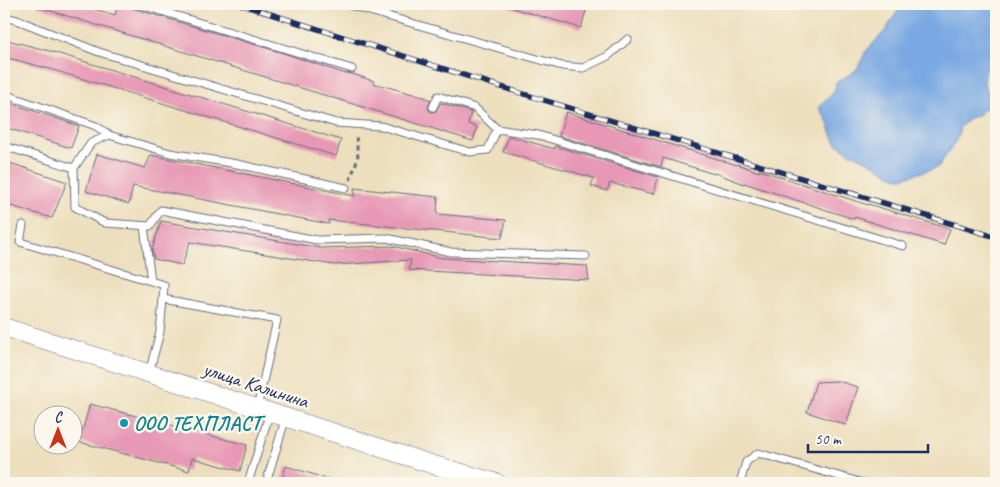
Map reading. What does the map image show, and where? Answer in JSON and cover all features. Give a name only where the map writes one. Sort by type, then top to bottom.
[{"type":"street","name":"улица Калинина","points":[[4,327],[434,465],[497,483]]},
{"type":"lane","points":[[138,4],[352,69]]},
{"type":"lane","points":[[345,4],[562,66],[584,68],[608,56],[628,39]]},
{"type":"lane","points":[[4,16],[99,52],[336,123],[381,126],[470,152],[488,150],[497,129]]},
{"type":"lane","points":[[4,94],[96,126],[109,135],[170,153],[237,164],[346,188]]},
{"type":"lane","points":[[433,107],[438,96],[475,108],[497,129],[538,135],[903,246]]},
{"type":"lane","points":[[109,135],[91,143],[74,168],[75,207],[105,223],[150,226],[161,210],[317,240],[386,238],[451,252],[586,256]]},
{"type":"lane","points":[[4,146],[74,168]]},
{"type":"lane","points":[[23,225],[20,242],[164,285],[160,332],[149,373]]},
{"type":"lane","points":[[144,226],[151,281]]},
{"type":"lane","points":[[163,298],[277,320],[266,483]]},
{"type":"lane","points":[[248,483],[271,412]]},
{"type":"lane","points":[[740,483],[746,462],[758,453],[863,483]]},
{"type":"path","points":[[346,188],[358,158],[355,125]]},
{"type":"water","points":[[899,4],[996,4],[996,40],[990,52],[984,82],[992,97],[991,103],[981,113],[970,118],[960,127],[957,139],[939,166],[902,178],[895,177],[836,143],[819,108],[834,92],[836,82],[857,69],[866,51],[885,31],[899,9]]},
{"type":"building","points":[[38,4],[77,4],[115,15],[118,4],[283,53],[346,74],[352,74],[374,81],[373,83],[431,100],[428,107],[431,112],[436,111],[441,103],[471,112],[468,124],[477,127],[473,141],[38,7]]},
{"type":"building","points":[[509,4],[588,4],[581,28],[509,7]]},
{"type":"building","points":[[4,39],[53,52],[341,140],[336,156],[50,69],[4,57]]},
{"type":"building","points":[[4,101],[79,126],[71,148],[4,127]]},
{"type":"building","points":[[566,112],[950,229],[944,245],[855,217],[854,219],[715,173],[663,158],[661,167],[559,136]]},
{"type":"building","points":[[509,136],[555,149],[555,146],[658,177],[654,194],[610,183],[607,191],[591,186],[594,178],[503,152]]},
{"type":"building","points":[[97,154],[145,168],[151,155],[355,196],[354,188],[438,197],[437,214],[506,220],[502,238],[328,220],[329,224],[133,186],[129,204],[86,191]]},
{"type":"building","points":[[4,161],[67,182],[52,218],[4,204]]},
{"type":"building","points":[[161,221],[320,248],[392,246],[443,258],[587,266],[589,280],[409,270],[411,260],[334,265],[190,242],[182,265],[154,259],[152,250]]},
{"type":"building","points":[[838,381],[858,387],[846,425],[807,412],[816,382]]},
{"type":"building","name":"ООО ТЕХПЛАСТ","points":[[90,404],[247,445],[240,471],[192,458],[189,471],[82,443],[82,432]]},
{"type":"building","points":[[286,466],[331,480],[330,483],[281,483]]},
{"type":"railway","points":[[239,4],[527,95],[996,237]]},
{"type":"place","name":"ООО ТЕХПЛАСТ","points":[[124,423]]}]
